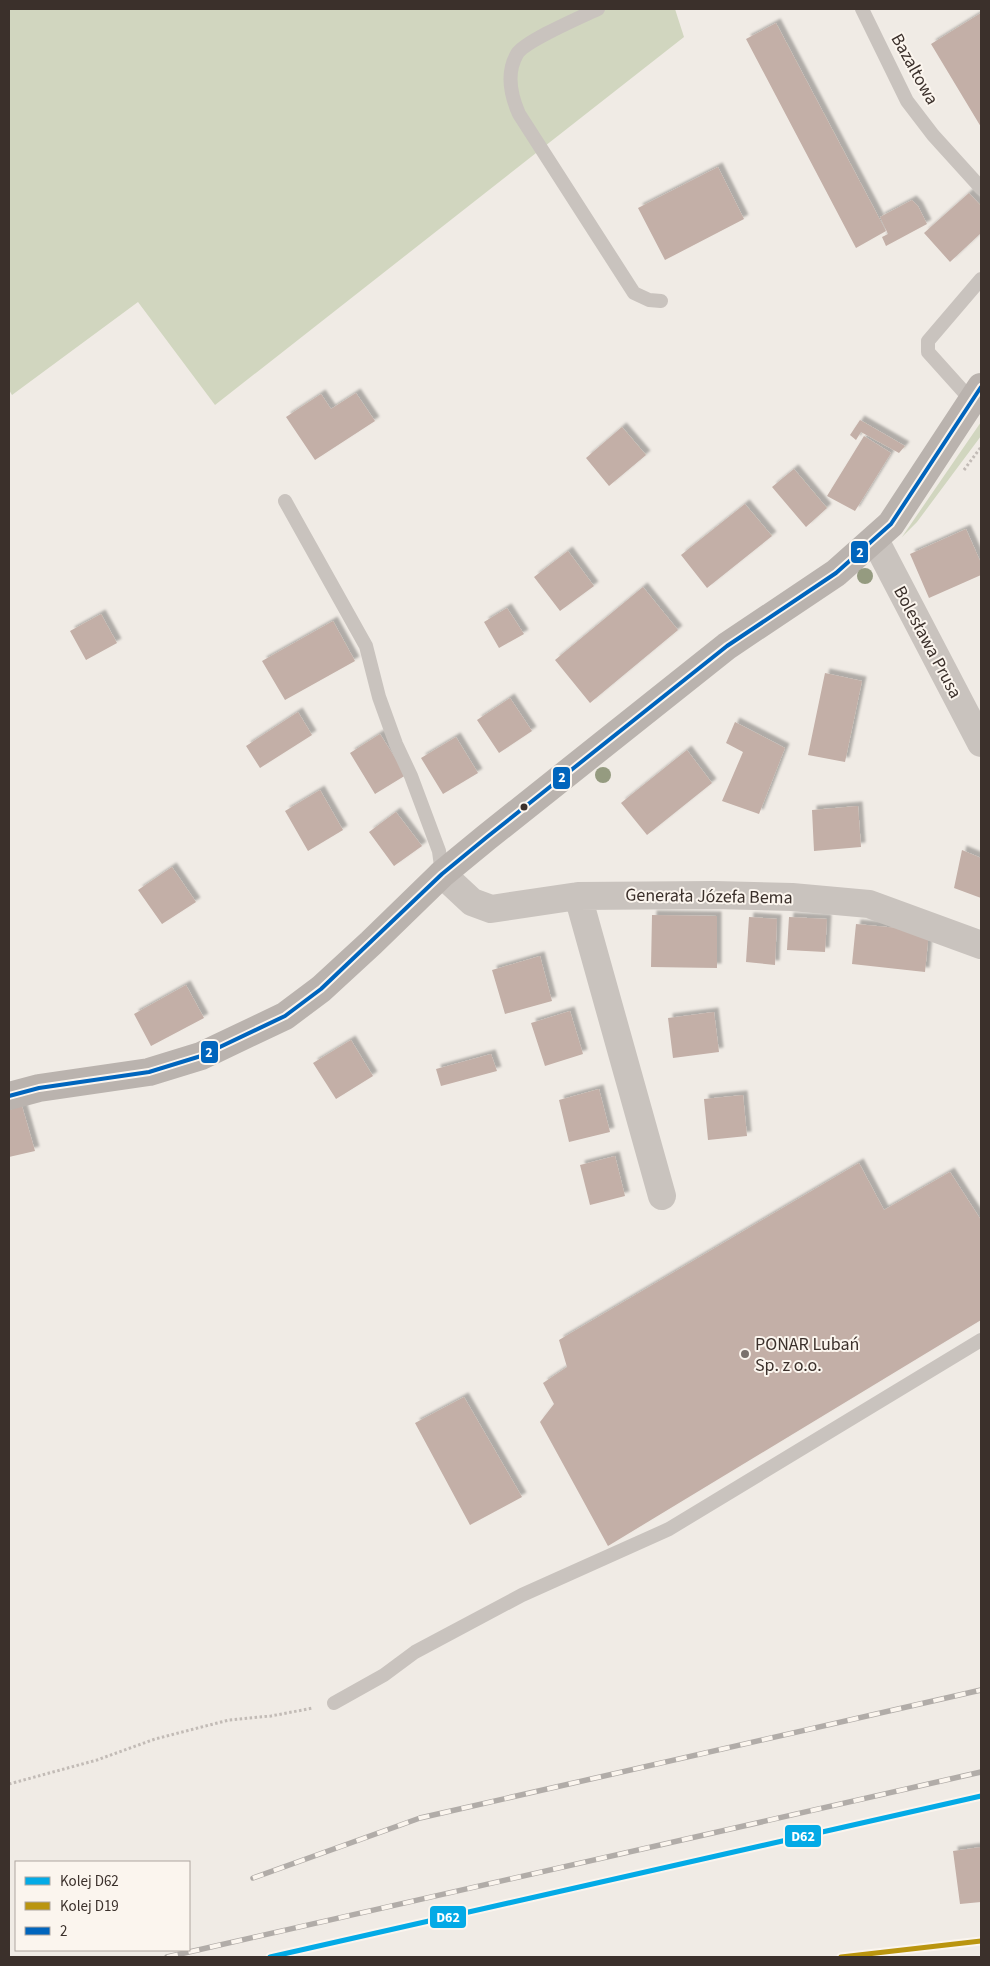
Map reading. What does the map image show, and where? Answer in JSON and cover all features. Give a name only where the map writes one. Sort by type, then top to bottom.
[{"type":"main road","points":[[9,1096],[39,1088],[149,1072],[201,1056],[285,1016],[321,989],[442,874],[727,646],[836,573],[875,540],[891,524],[978,397]]},
{"type":"street","name":"Bolesława Prusa","points":[[875,540],[981,743]]},
{"type":"street","name":"Generała Józefa Bema","points":[[442,874],[472,902],[491,909],[578,896],[792,896],[870,904],[981,945]]},
{"type":"street","points":[[578,896],[662,1196]]},
{"type":"lane","points":[[598,9],[529,44],[517,54],[512,67],[510,85],[513,100],[519,114],[634,293],[649,300],[661,301]]},
{"type":"lane","name":"Bazaltowa","points":[[862,9],[907,101],[933,135],[981,188]]},
{"type":"lane","points":[[978,397],[928,352],[928,341],[981,279]]},
{"type":"lane","points":[[285,501],[366,646],[384,713],[411,776],[439,851],[442,874]]},
{"type":"lane","points":[[334,1703],[384,1675],[415,1652],[522,1596],[669,1529],[981,1340]]},
{"type":"path","points":[[9,1784],[97,1760],[155,1739],[229,1720],[271,1716],[334,1703]]},
{"type":"green space","points":[[9,9],[675,9],[684,37],[215,405],[138,302],[12,395],[9,390]]},
{"type":"green space","points":[[981,422],[981,436],[917,522],[902,537]]},
{"type":"building","points":[[981,13],[981,127],[931,44]]},
{"type":"building","points":[[776,23],[886,231],[856,248],[746,39]]},
{"type":"building","points":[[718,167],[744,219],[665,260],[638,208]]},
{"type":"building","points":[[969,193],[981,206],[981,233],[950,262],[924,233]]},
{"type":"building","points":[[912,200],[918,206],[927,224],[886,246],[882,237],[888,234],[880,217]]},
{"type":"building","points":[[356,393],[375,421],[315,460],[286,417],[321,394],[331,409]]},
{"type":"building","points":[[860,420],[905,446],[899,453],[861,432],[856,440],[850,435]]},
{"type":"building","points":[[622,427],[646,455],[609,486],[586,458]]},
{"type":"building","points":[[864,436],[891,453],[855,511],[827,496]]},
{"type":"building","points":[[794,469],[827,508],[806,527],[772,487]]},
{"type":"building","points":[[745,504],[772,536],[707,588],[681,555]]},
{"type":"building","points":[[966,529],[981,563],[981,575],[929,598],[910,554]]},
{"type":"building","points":[[568,551],[594,586],[560,611],[534,577]]},
{"type":"building","points":[[643,587],[678,630],[590,703],[555,660]]},
{"type":"building","points":[[507,608],[524,634],[499,648],[484,622]]},
{"type":"building","points":[[101,614],[117,643],[86,660],[70,631]]},
{"type":"building","points":[[333,621],[355,661],[285,700],[262,661]]},
{"type":"building","points":[[825,673],[862,681],[845,762],[808,755]]},
{"type":"building","points":[[510,698],[532,731],[499,753],[477,720]]},
{"type":"building","points":[[298,712],[312,735],[260,768],[246,746]]},
{"type":"building","points":[[735,722],[785,748],[759,814],[722,801],[743,752],[726,743]]},
{"type":"building","points":[[380,734],[406,775],[375,794],[350,753]]},
{"type":"building","points":[[456,737],[478,773],[443,794],[421,758]]},
{"type":"building","points":[[687,750],[712,783],[647,835],[621,803]]},
{"type":"building","points":[[320,790],[343,830],[308,851],[285,811]]},
{"type":"building","points":[[858,806],[861,847],[814,851],[812,810]]},
{"type":"building","points":[[396,812],[422,846],[394,866],[369,832]]},
{"type":"building","points":[[962,850],[981,858],[981,898],[954,888]]},
{"type":"building","points":[[172,867],[196,902],[162,924],[138,890]]},
{"type":"building","points":[[652,915],[717,916],[717,968],[651,967]]},
{"type":"building","points":[[749,917],[777,919],[775,965],[746,962]]},
{"type":"building","points":[[789,917],[827,919],[825,952],[787,950]]},
{"type":"building","points":[[856,924],[929,931],[925,972],[852,964]]},
{"type":"building","points":[[540,956],[552,1001],[505,1014],[492,970]]},
{"type":"building","points":[[186,985],[204,1018],[151,1046],[134,1014]]},
{"type":"building","points":[[570,1011],[583,1054],[545,1066],[531,1023]]},
{"type":"building","points":[[714,1012],[719,1052],[673,1058],[668,1018]]},
{"type":"building","points":[[351,1040],[373,1076],[336,1099],[313,1063]]},
{"type":"building","points":[[491,1054],[497,1071],[441,1086],[436,1069]]},
{"type":"building","points":[[599,1089],[610,1132],[569,1142],[559,1100]]},
{"type":"building","points":[[743,1095],[747,1136],[708,1140],[704,1099]]},
{"type":"building","points":[[22,1106],[35,1151],[9,1157],[9,1110]]},
{"type":"building","points":[[615,1156],[625,1196],[590,1205],[580,1165]]},
{"type":"building","name":"PONAR Lubań Sp. z o.o.","points":[[859,1163],[884,1210],[950,1172],[981,1220],[981,1320],[608,1546],[540,1422],[554,1404],[543,1383],[567,1367],[559,1340]]},
{"type":"building","points":[[464,1397],[522,1497],[470,1525],[415,1423]]},
{"type":"building","points":[[981,1847],[981,1902],[960,1904],[953,1851]]},
{"type":"railway","points":[[253,1878],[420,1818],[981,1690]]},
{"type":"railway","points":[[167,1957],[981,1772]]},
{"type":"rail line","name":"D62","points":[[270,1957],[981,1796]]},
{"type":"rail line","name":"D19","points":[[841,1957],[981,1941]]},
{"type":"transit line","name":"2","points":[[9,1096],[39,1088],[149,1072],[201,1056],[285,1016],[321,989],[442,874],[487,837],[727,646],[836,573],[891,524],[981,387]]},
{"type":"place","name":"PONAR Lubań Sp. z o.o.","points":[[745,1354]]}]
